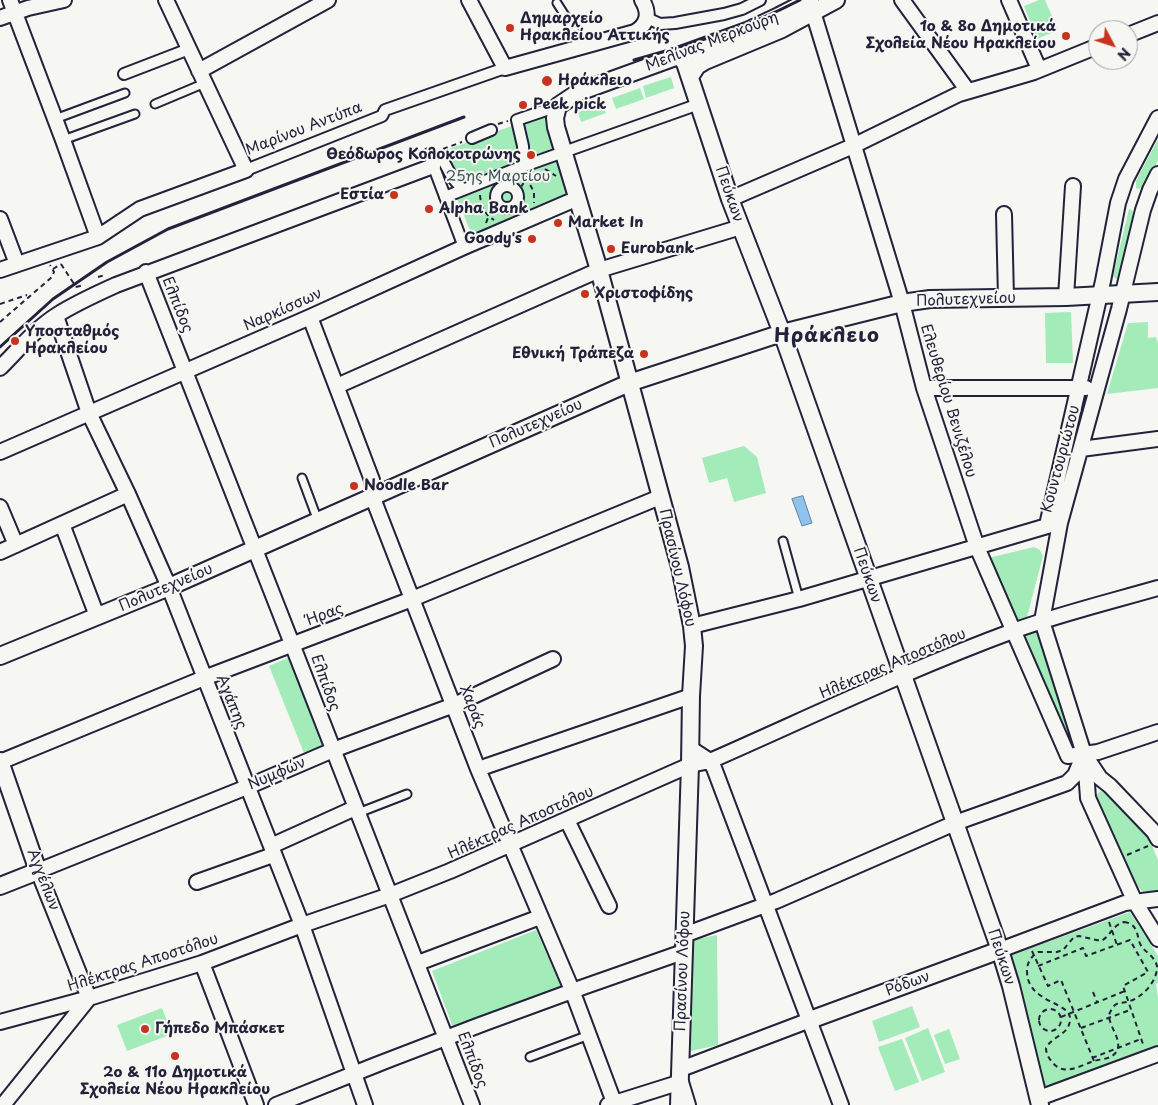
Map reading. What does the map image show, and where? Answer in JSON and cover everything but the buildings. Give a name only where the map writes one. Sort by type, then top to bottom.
[{"type":"street","points":[[0,18],[12,6],[64,0]]},
{"type":"street","points":[[166,0],[246,170]]},
{"type":"street","points":[[202,77],[328,0]]},
{"type":"street","points":[[469,0],[504,68]]},
{"type":"street","points":[[642,0],[645,5],[647,18],[660,24],[724,14],[742,9],[760,0]]},
{"type":"street","name":"Μελίνας Μερκούρη","points":[[558,106],[579,92],[747,31],[811,4],[836,0]]},
{"type":"street","points":[[902,0],[968,91]]},
{"type":"street","points":[[1009,0],[1040,69]]},
{"type":"street","name":"Μελίνας Μερκούρη","points":[[690,77],[697,66],[782,29],[811,4]]},
{"type":"street","name":"Ελευθερίου Βενιζέλου","points":[[811,4],[902,303],[924,388],[977,547],[1068,756],[1084,754]]},
{"type":"street","points":[[12,6],[98,237]]},
{"type":"street","name":"Μαρίνου Αντύπα","points":[[0,270],[98,237],[140,209],[246,170],[382,116],[385,110],[489,76],[504,68],[635,32],[646,23],[647,18]]},
{"type":"street","points":[[1138,31],[1158,23]]},
{"type":"street","points":[[124,74],[189,49]]},
{"type":"street","points":[[730,199],[853,146],[968,91],[1040,69],[1088,50]]},
{"type":"street","name":"Πεύκων","points":[[674,56],[680,56],[685,63],[730,199],[782,333],[1000,950],[1040,1102]]},
{"type":"street","points":[[427,99],[474,82]]},
{"type":"street","points":[[445,197],[563,152],[699,104]]},
{"type":"street","points":[[525,166],[523,146],[513,121],[558,106]]},
{"type":"street","name":"Πρασίνου Λόφου","points":[[558,106],[555,118],[556,127],[599,270],[680,567],[692,626],[694,646],[683,952],[680,1105]]},
{"type":"street","name":"Κουντουριώτου","points":[[1084,754],[1042,621],[1054,524],[1078,388],[1100,294],[1118,203],[1126,178],[1158,118]]},
{"type":"street","points":[[472,138],[495,128]]},
{"type":"street","points":[[0,368],[32,334],[56,316],[86,299],[146,272],[431,160],[441,150]]},
{"type":"street","points":[[431,160],[444,162],[452,177],[463,190]]},
{"type":"street","points":[[431,160],[464,246]]},
{"type":"street","name":"Κουντουριώτου","points":[[1054,524],[1081,449],[1123,294],[1143,210],[1154,190],[1158,174]]},
{"type":"street","points":[[499,176],[504,187]]},
{"type":"street","points":[[1066,296],[1073,186]]},
{"type":"street","points":[[504,187],[511,187],[517,194],[518,200],[511,207],[505,208],[500,206],[496,200],[497,192],[504,187]]},
{"type":"street","name":"Ναρκίσσων","points":[[0,452],[310,317],[488,236],[516,221],[578,198]]},
{"type":"street","points":[[511,207],[516,221]]},
{"type":"street","points":[[1004,214],[1006,298]]},
{"type":"street","points":[[0,219],[17,264]]},
{"type":"street","points":[[338,386],[599,270],[741,227]]},
{"type":"street","name":"Ελπίδος","points":[[146,272],[294,645],[356,811],[418,963],[472,1105]]},
{"type":"street","points":[[1123,294],[1158,292]]},
{"type":"street","name":"Πολυτεχνείου","points":[[0,656],[168,587],[629,383],[782,333],[902,303],[930,298],[1006,298],[1123,294]]},
{"type":"street","name":"Αγάπης","points":[[56,316],[90,413],[128,494],[168,587],[302,925],[365,1105]]},
{"type":"street","name":"Χαράς","points":[[310,317],[338,386],[372,480],[373,497],[412,599],[478,769],[572,990],[612,1104]]},
{"type":"street","points":[[924,388],[1096,389]]},
{"type":"street","points":[[1081,449],[1158,439]]},
{"type":"street","points":[[0,552],[128,494]]},
{"type":"street","name":"Ήρας","points":[[0,762],[204,678],[412,599],[660,497]]},
{"type":"street","points":[[0,507],[16,544]]},
{"type":"street","points":[[62,524],[97,616]]},
{"type":"street","points":[[692,626],[800,599],[1054,524]]},
{"type":"street","name":"Ηλέκτρας Αποστόλου","points":[[0,1022],[90,998],[202,963],[302,925],[390,895],[511,845],[690,765],[710,761],[902,675],[1042,621],[1158,588]]},
{"type":"street","name":"Νυμφών","points":[[0,886],[247,787],[333,750],[454,704],[553,659]]},
{"type":"street","points":[[478,769],[691,696]]},
{"type":"street","points":[[1084,754],[1098,752],[1158,732]]},
{"type":"street","points":[[690,748],[710,761],[841,1105]]},
{"type":"street","points":[[684,935],[765,905],[955,823],[1067,783],[1075,775],[1084,754]]},
{"type":"street","points":[[1084,754],[1100,778],[1154,832],[1154,842]]},
{"type":"street","points":[[1084,754],[1088,798],[1135,902],[1158,939]]},
{"type":"street","name":"Αγγέλων","points":[[0,762],[38,871],[90,998]]},
{"type":"street","points":[[197,882],[272,851],[356,811]]},
{"type":"street","points":[[567,820],[609,906]]},
{"type":"street","name":"Ρόδων","points":[[612,1104],[810,1020],[1125,903],[1158,899]]},
{"type":"street","points":[[418,963],[540,917]]},
{"type":"street","points":[[276,1105],[446,1037],[572,990],[683,952]]},
{"type":"street","points":[[202,963],[256,1105]]},
{"type":"street","points":[[3,1105],[90,998]]},
{"type":"street","points":[[1040,1102],[1099,1076],[1153,1056]]},
{"type":"street","points":[[681,1076],[688,1105]]},
{"type":"lane","points":[[557,3],[576,33],[580,48]]},
{"type":"lane","points":[[155,104],[202,77]]},
{"type":"lane","points":[[55,119],[125,93]]},
{"type":"lane","points":[[63,140],[135,114]]},
{"type":"lane","points":[[302,478],[318,521]]},
{"type":"lane","points":[[783,541],[800,599]]},
{"type":"lane","points":[[356,811],[407,794]]},
{"type":"lane","points":[[530,1057],[589,1035]]},
{"type":"path","points":[[495,128],[513,121]]},
{"type":"path","points":[[495,128],[513,121]]},
{"type":"path","points":[[441,150],[472,138]]},
{"type":"path","points":[[525,166],[527,178],[534,192],[534,205]]},
{"type":"path","points":[[517,194],[527,178],[525,166]]},
{"type":"path","points":[[525,166],[572,181]]},
{"type":"path","points":[[485,182],[481,189],[481,202],[488,216],[503,224],[516,221]]},
{"type":"path","points":[[488,236],[486,225],[488,216],[496,200]]},
{"type":"path","points":[[53,269],[61,264],[76,287],[86,285]]},
{"type":"path","points":[[0,322],[52,277],[54,273],[50,265]]},
{"type":"path","points":[[0,304],[27,295]]},
{"type":"path","points":[[1116,860],[1154,842]]},
{"type":"path","points":[[1105,910],[1117,945]]},
{"type":"path","points":[[1070,1013],[1062,1007],[1040,997],[1029,980],[1029,962],[1038,952],[1052,953],[1063,950],[1074,937],[1078,936],[1101,941],[1106,939],[1112,929],[1118,924],[1130,922],[1137,932],[1140,944],[1152,956],[1157,968],[1154,980],[1134,999],[1115,1005],[1108,1018],[1118,1042],[1118,1048],[1110,1058],[1093,1059]]},
{"type":"path","points":[[1027,939],[1048,986],[1061,980],[1099,1076]]},
{"type":"path","points":[[1038,966],[1082,948],[1086,956],[1130,940],[1148,972],[1123,986],[1141,1039],[1153,1056]]},
{"type":"path","points":[[1060,1017],[1125,991]]},
{"type":"path","points":[[1093,992],[1097,1002]]},
{"type":"path","points":[[1047,1010],[1055,1011],[1060,1017],[1060,1025],[1054,1031],[1046,1030],[1040,1024],[1040,1016],[1047,1010]]},
{"type":"path","points":[[1081,1028],[1131,1010]]},
{"type":"path","points":[[1070,1013],[1066,1031],[1052,1040],[1046,1048],[1053,1064],[1062,1070],[1070,1070],[1141,1039]]},
{"type":"green space","points":[[1039,0],[1045,0],[1058,30],[1037,39],[1024,6]]},
{"type":"green space","points":[[671,77],[674,88],[646,98],[643,86]]},
{"type":"green space","points":[[640,88],[644,99],[616,109],[612,98]]},
{"type":"green space","points":[[603,104],[606,113],[581,122],[578,112]]},
{"type":"green space","name":"25ης Μαρτίου","points":[[547,113],[572,193],[472,235],[438,153]]},
{"type":"green space","points":[[1158,139],[1157,163],[1147,181],[1138,189],[1136,188],[1136,181]]},
{"type":"green space","points":[[1129,209],[1133,213],[1120,276],[1116,279],[1113,276]]},
{"type":"green space","points":[[1071,312],[1073,363],[1046,363],[1045,313]]},
{"type":"green space","points":[[1148,322],[1148,338],[1156,337],[1158,343],[1158,388],[1107,394],[1128,323]]},
{"type":"green space","points":[[744,446],[757,457],[766,493],[734,502],[727,478],[709,483],[702,458]]},
{"type":"green space","points":[[1034,547],[1040,550],[1043,556],[1027,617],[1014,622],[988,558]]},
{"type":"green space","points":[[1040,630],[1074,740],[1071,741],[1021,637]]},
{"type":"green space","points":[[290,657],[325,745],[304,753],[269,666]]},
{"type":"green space","points":[[1101,791],[1110,797],[1150,841],[1158,860],[1158,892],[1142,891],[1138,887],[1097,799],[1096,795]]},
{"type":"green space","points":[[1130,912],[1158,956],[1158,983],[1156,984],[1158,998],[1158,1047],[1044,1087],[1012,955]]},
{"type":"green space","points":[[536,930],[561,987],[454,1030],[432,971]]},
{"type":"green space","points":[[717,935],[718,1045],[691,1051],[692,940]]},
{"type":"green space","points":[[912,1006],[920,1027],[879,1042],[872,1021]]},
{"type":"green space","name":"Γήπεδο Μπάσκετ","points":[[162,1008],[172,1034],[127,1051],[117,1025]]},
{"type":"green space","points":[[928,1028],[945,1072],[922,1081],[905,1038]]},
{"type":"green space","points":[[949,1029],[960,1059],[945,1064],[934,1035]]},
{"type":"green space","points":[[902,1039],[919,1082],[895,1091],[878,1047]]},
{"type":"water","points":[[803,496],[812,523],[802,526],[792,499]]},
{"type":"railway","points":[[634,60],[739,27],[800,0]]},
{"type":"railway","points":[[0,347],[53,299],[107,262],[168,229],[464,117]]},
{"type":"place","name":"Δημαρχείο Ηρακλείου Αττικής","points":[[510,28]]},
{"type":"place","name":"1ο & 8ο Δημοτικά Σχολεία Νέου Ηρακλείου","points":[[1066,36]]},
{"type":"place","name":"Ηράκλειο","points":[[547,81]]},
{"type":"place","name":"Peek pick","points":[[523,105]]},
{"type":"place","name":"Θεόδωρος Κολοκοτρώνης","points":[[531,155]]},
{"type":"place","name":"Εστία","points":[[394,195]]},
{"type":"place","name":"Alpha Bank","points":[[429,209]]},
{"type":"place","name":"Market In","points":[[558,223]]},
{"type":"place","name":"Goody's","points":[[532,239]]},
{"type":"place","name":"Eurobank","points":[[611,249]]},
{"type":"place","name":"Χριστοφίδης","points":[[585,294]]},
{"type":"place","name":"Υποσταθμός Ηρακλείου","points":[[15,341]]},
{"type":"place","name":"Εθνική Τράπεζα","points":[[644,354]]},
{"type":"place","name":"Noodle Bar","points":[[354,486]]},
{"type":"place","name":"Γήπεδο Μπάσκετ","points":[[145,1029]]},
{"type":"place","name":"2ο & 11ο Δημοτικά Σχολεία Νέου Ηρακλείου","points":[[175,1056]]},
{"type":"district","name":"Ηράκλειο","points":[[827,336]]}]
